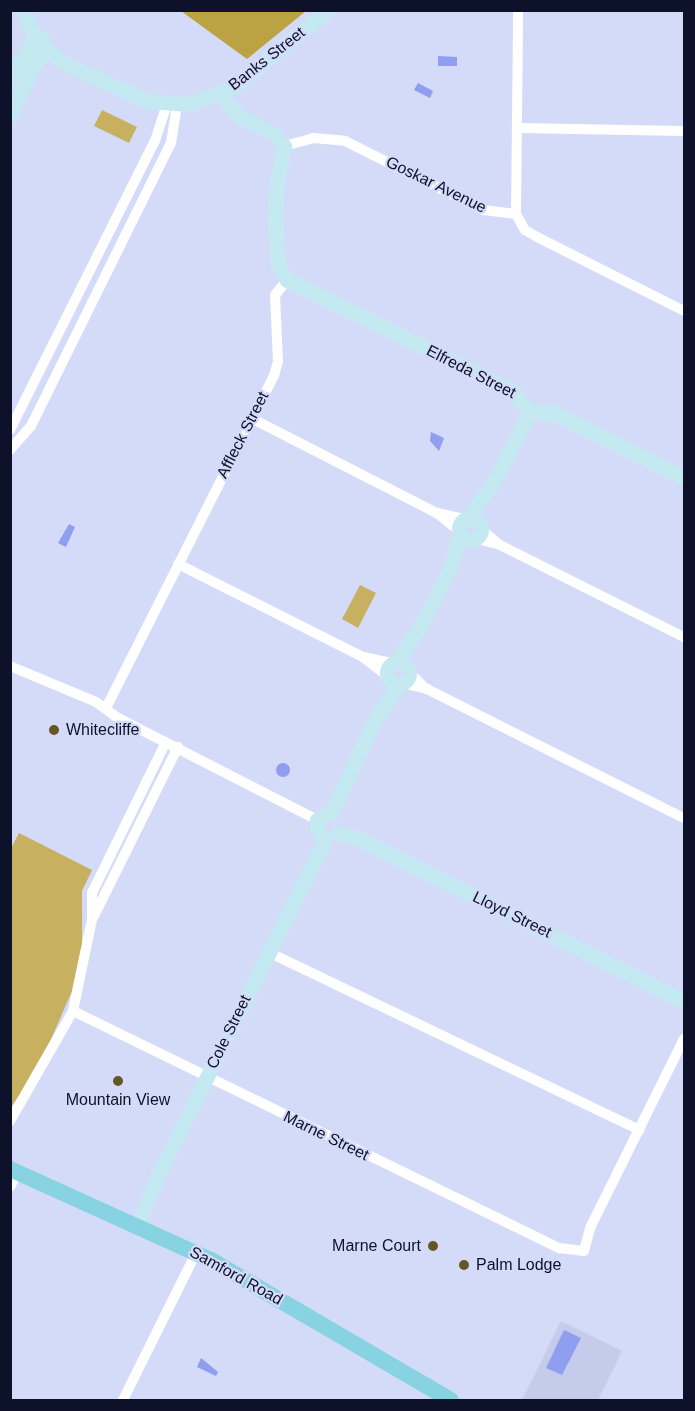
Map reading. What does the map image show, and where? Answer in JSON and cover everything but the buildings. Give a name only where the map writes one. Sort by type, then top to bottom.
[{"type":"main road","name":"Samford Road","points":[[13,1176],[137,1226],[196,1253],[451,1401]]},
{"type":"street","points":[[24,10],[42,43]]},
{"type":"street","points":[[10,115],[27,82],[42,43],[32,10]]},
{"type":"street","name":"Banks Street","points":[[42,43],[134,96],[172,104],[220,95],[328,10]]},
{"type":"street","points":[[518,10],[519,128],[516,214],[525,230],[537,237],[684,311]]},
{"type":"street","points":[[11,77],[42,43]]},
{"type":"street","points":[[11,77],[23,72],[27,82]]},
{"type":"street","points":[[220,95],[240,116],[274,134],[284,146],[276,188],[275,221],[278,264],[287,280]]},
{"type":"street","points":[[11,428],[172,104]]},
{"type":"street","points":[[10,450],[31,426],[168,148],[176,126],[172,104]]},
{"type":"street","points":[[519,128],[684,131]]},
{"type":"street","name":"Goskar Avenue","points":[[284,146],[313,138],[345,141],[483,210],[516,214]]},
{"type":"street","points":[[155,141],[165,140],[168,148]]},
{"type":"street","name":"Elfreda Street","points":[[287,280],[512,390],[530,412],[554,413],[684,478]]},
{"type":"street","name":"Affleck Street","points":[[106,708],[278,361],[273,311],[275,295],[287,280]]},
{"type":"street","points":[[10,666],[106,708],[118,718],[166,742],[324,816],[337,819],[331,836],[317,829],[324,816],[376,716],[398,673],[530,412]]},
{"type":"street","points":[[251,418],[684,637]]},
{"type":"street","points":[[178,564],[684,818]]},
{"type":"street","points":[[10,1121],[73,1011],[92,919],[92,893],[166,742]]},
{"type":"street","points":[[92,919],[178,747]]},
{"type":"street","name":"Cole Street","points":[[137,1226],[268,951],[331,836]]},
{"type":"street","name":"Lloyd Street","points":[[331,836],[360,839],[684,1001]]},
{"type":"street","points":[[268,951],[640,1130],[684,1039]]},
{"type":"street","name":"Marne Street","points":[[73,1011],[559,1248],[584,1251],[591,1228],[640,1130]]},
{"type":"street","points":[[123,1401],[196,1253]]},
{"type":"shaded area","points":[[181,11],[306,11],[247,59]]},
{"type":"shaded area","points":[[102,110],[137,127],[129,143],[94,126]]},
{"type":"shaded area","points":[[360,585],[376,593],[358,628],[342,619]]},
{"type":"shaded area","points":[[19,833],[92,870],[82,891],[82,945],[72,991],[39,1067],[11,1107],[10,850]]},
{"type":"shaded area","points":[[561,1321],[622,1351],[598,1400],[522,1400]]},
{"type":"water","points":[[438,56],[457,57],[457,66],[438,66]]},
{"type":"water","points":[[418,83],[433,91],[430,98],[414,90]]},
{"type":"water","points":[[431,432],[444,438],[439,451],[430,441]]},
{"type":"water","points":[[69,524],[75,527],[66,547],[58,543]]},
{"type":"water","points":[[280,763],[286,763],[290,770],[286,777],[280,777],[276,773],[276,767]]},
{"type":"water","points":[[564,1330],[581,1338],[562,1375],[546,1368]]},
{"type":"water","points":[[201,1358],[218,1372],[216,1376],[197,1367]]},
{"type":"place","name":"Whitecliffe","points":[[54,730]]},
{"type":"place","name":"Mountain View","points":[[118,1081]]},
{"type":"place","name":"Marne Court","points":[[433,1246]]},
{"type":"place","name":"Palm Lodge","points":[[464,1265]]}]
